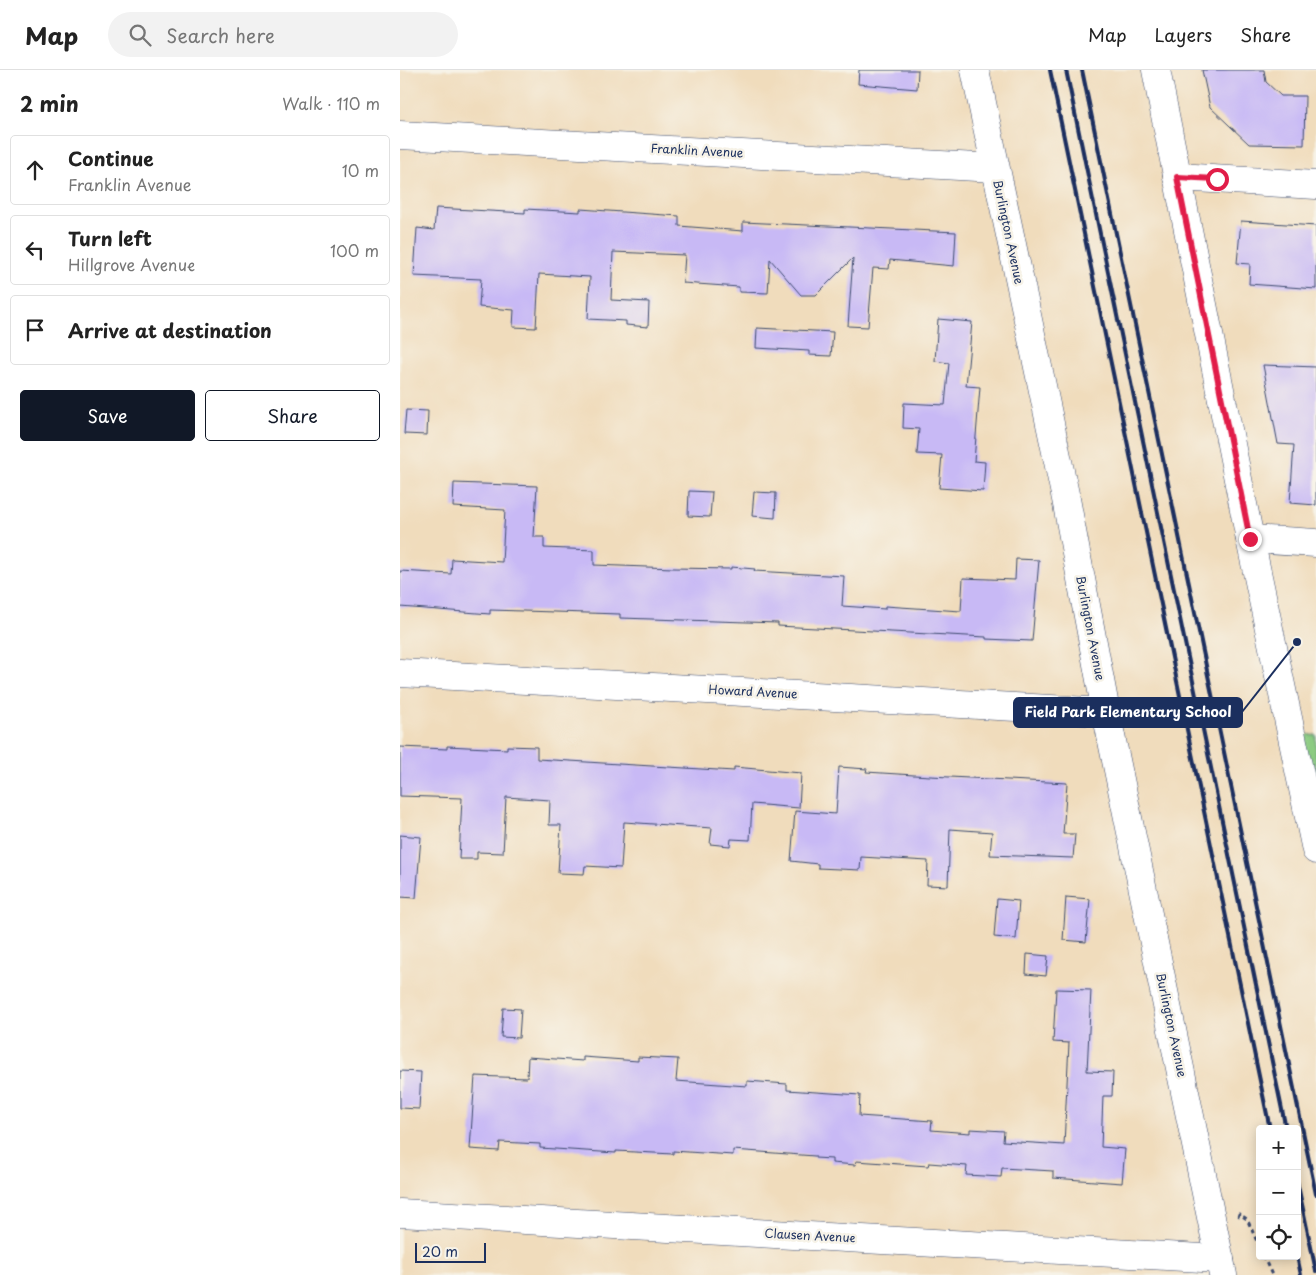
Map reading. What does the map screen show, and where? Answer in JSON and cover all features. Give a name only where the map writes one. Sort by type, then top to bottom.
[{"type":"street","name":"Burlington Avenue","points":[[974,70],[1066,499],[1106,712],[1221,1267]]},
{"type":"street","points":[[1156,70],[1250,539],[1316,850]]},
{"type":"street","name":"Franklin Avenue","points":[[400,135],[995,168]]},
{"type":"street","points":[[1177,177],[1316,179]]},
{"type":"street","points":[[1250,539],[1316,543]]},
{"type":"street","name":"Howard Avenue","points":[[400,672],[1106,712]]},
{"type":"street","name":"Clausen Avenue","points":[[400,1213],[1221,1267]]},
{"type":"path","points":[[1239,1214],[1247,1219],[1256,1239]]},
{"type":"path","points":[[1265,1260],[1272,1275]]},
{"type":"green space","points":[[1298,734],[1316,735],[1316,815]]},
{"type":"building","points":[[859,70],[918,70],[917,89],[858,84]]},
{"type":"building","points":[[1202,70],[1264,70],[1266,82],[1281,96],[1305,96],[1304,145],[1249,144],[1210,107]]},
{"type":"building","points":[[436,208],[525,213],[525,209],[580,212],[580,209],[679,216],[679,226],[743,231],[743,222],[956,232],[954,266],[890,260],[889,269],[873,268],[868,327],[848,326],[853,258],[816,295],[801,295],[770,259],[768,293],[739,292],[739,287],[683,283],[685,255],[613,252],[611,300],[649,302],[648,327],[626,325],[626,321],[588,319],[590,277],[539,274],[536,328],[513,327],[514,310],[479,307],[481,279],[414,276],[417,228],[434,230]]},
{"type":"building","points":[[1241,221],[1316,226],[1316,289],[1249,284],[1250,264],[1237,263]]},
{"type":"building","points":[[938,319],[972,322],[966,386],[980,387],[974,461],[985,462],[983,491],[939,488],[942,455],[917,454],[919,429],[903,428],[904,403],[945,405],[949,363],[935,361]]},
{"type":"building","points":[[757,328],[833,332],[831,356],[809,355],[809,351],[756,348]]},
{"type":"building","points":[[1263,365],[1316,367],[1316,505],[1290,503],[1294,445],[1278,444]]},
{"type":"building","points":[[406,410],[428,411],[427,435],[404,434]]},
{"type":"building","points":[[454,483],[537,486],[534,537],[544,537],[544,548],[594,550],[594,565],[731,569],[731,567],[755,569],[754,571],[844,576],[842,606],[885,609],[885,606],[961,611],[963,578],[1015,580],[1016,559],[1039,560],[1032,641],[778,626],[778,623],[620,618],[620,614],[490,610],[490,614],[400,607],[400,571],[451,574],[452,559],[502,562],[505,510],[453,507]]},
{"type":"building","points":[[689,491],[712,492],[710,517],[688,516]]},
{"type":"building","points":[[754,492],[776,493],[775,518],[752,516]]},
{"type":"building","points":[[447,746],[507,749],[507,746],[537,747],[537,759],[734,771],[734,767],[801,773],[799,808],[752,804],[750,840],[731,839],[730,846],[710,844],[712,828],[624,822],[621,868],[585,866],[584,874],[558,873],[561,825],[549,825],[550,800],[506,797],[503,853],[477,852],[477,859],[459,859],[462,798],[400,796],[400,747],[447,749]]},
{"type":"building","points":[[839,767],[867,769],[866,772],[1067,783],[1063,834],[1075,834],[1073,858],[990,855],[992,832],[950,829],[948,886],[927,885],[928,861],[861,857],[860,870],[818,868],[818,864],[791,861],[795,811],[836,814]]},
{"type":"building","points":[[400,835],[421,837],[416,898],[400,897]]},
{"type":"building","points":[[1066,897],[1090,899],[1086,942],[1063,940]]},
{"type":"building","points":[[997,899],[1019,901],[1016,939],[994,937]]},
{"type":"building","points":[[1027,954],[1048,956],[1046,976],[1026,974]]},
{"type":"building","points":[[1056,989],[1091,990],[1087,1071],[1113,1072],[1112,1096],[1103,1096],[1101,1147],[1125,1149],[1122,1183],[1053,1178],[1053,1171],[1002,1168],[1001,1177],[966,1175],[967,1166],[929,1163],[928,1166],[856,1161],[855,1165],[832,1163],[832,1159],[815,1158],[815,1156],[733,1150],[733,1155],[673,1151],[673,1154],[616,1151],[616,1153],[540,1148],[540,1144],[500,1142],[499,1151],[470,1149],[475,1076],[527,1078],[528,1057],[583,1061],[583,1057],[638,1061],[638,1057],[678,1059],[676,1081],[747,1086],[747,1081],[787,1084],[787,1090],[860,1095],[859,1116],[932,1121],[931,1130],[970,1133],[970,1129],[1004,1131],[1003,1141],[1064,1145],[1069,1043],[1053,1042]]},
{"type":"building","points":[[503,1008],[521,1009],[519,1038],[501,1037]]},
{"type":"building","points":[[400,1071],[421,1072],[419,1109],[400,1108]]},
{"type":"railway","points":[[1050,70],[1269,1125]]},
{"type":"railway","points":[[1066,70],[1285,1125]]},
{"type":"railway","points":[[1082,70],[1316,1194]]},
{"type":"railway","points":[[1301,1200],[1316,1271]]},
{"type":"railway","points":[[1298,1260],[1301,1275]]},
{"type":"place","name":"Field Park Elementary School","points":[[1297,642]]},
{"type":"route","points":[[1217,179],[1177,177],[1250,539]]}]
